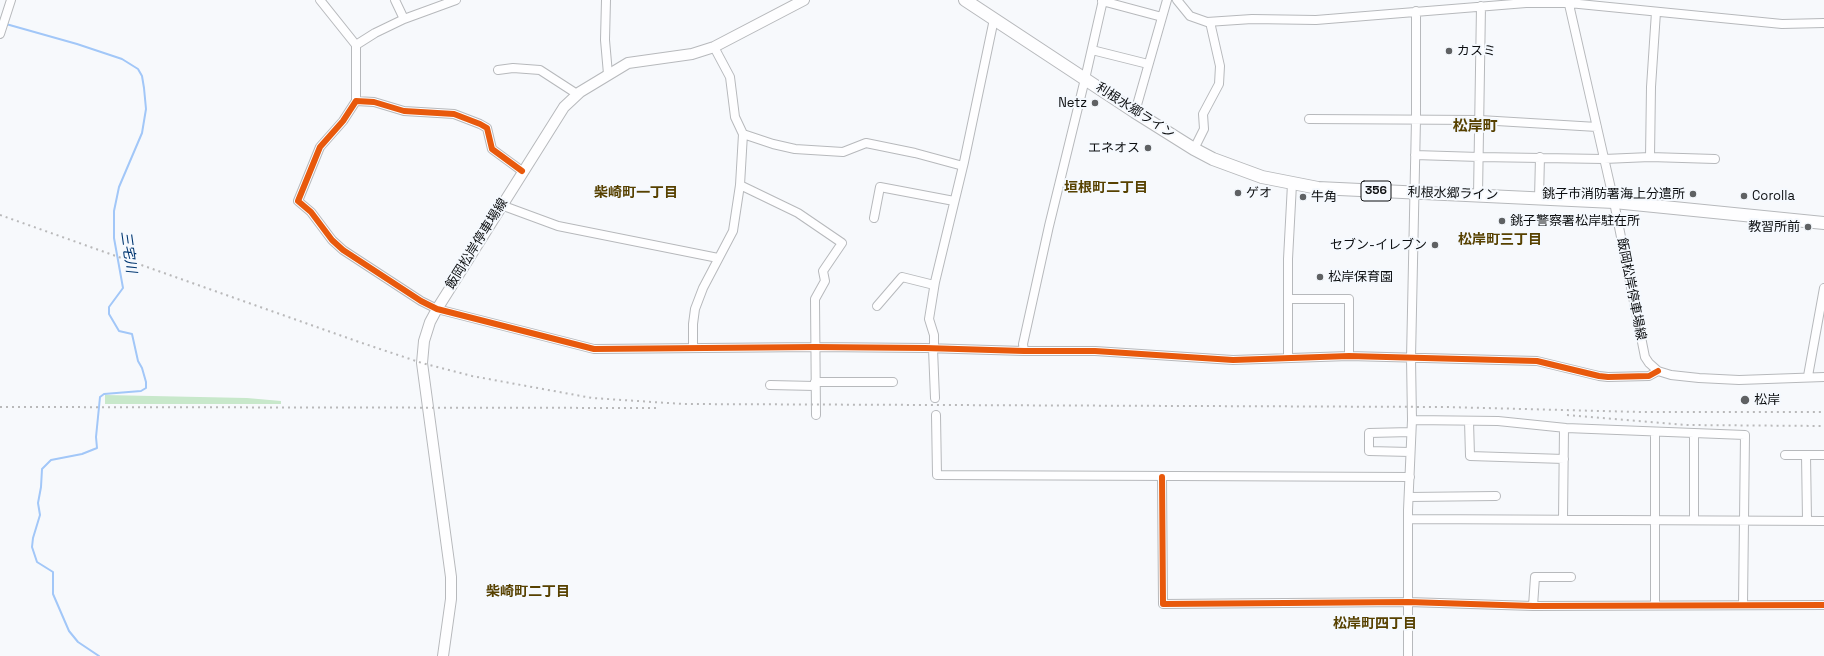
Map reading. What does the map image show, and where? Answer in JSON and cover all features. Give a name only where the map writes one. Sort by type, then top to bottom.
[{"type":"highway","name":"利根水郷ライン","points":[[964,0],[1134,112],[1194,149],[1239,169],[1292,184],[1318,188],[1614,202],[1824,223]]},
{"type":"main road","name":"飯岡松岸停車場線","points":[[443,656],[451,599],[451,577],[422,363],[424,340],[430,322],[437,309],[522,171],[564,107],[577,94],[608,74],[634,61],[692,54],[714,47],[804,0]]},
{"type":"street","points":[[1,32],[4,18],[11,0]]},
{"type":"street","points":[[320,0],[356,45],[356,100],[343,121],[320,146],[298,201],[311,212],[332,240],[343,250],[421,301],[437,309],[594,349],[815,347],[1096,351],[1233,360],[1349,356],[1538,361],[1608,377],[1649,376],[1658,372],[1671,375],[1739,380],[1808,376],[1824,377]]},
{"type":"street","points":[[395,0],[404,19]]},
{"type":"street","points":[[356,45],[375,33],[404,19],[456,0]]},
{"type":"street","points":[[606,0],[606,65],[608,74]]},
{"type":"street","points":[[1024,351],[1023,344],[1047,233],[1092,50],[1102,0],[1162,17]]},
{"type":"street","points":[[1134,112],[1167,0]]},
{"type":"street","points":[[1177,0],[1190,16],[1210,22],[1252,19],[1316,20],[1482,4],[1569,2],[1782,24],[1824,22]]},
{"type":"street","name":"飯岡松岸停車場線","points":[[1569,2],[1614,202],[1645,357],[1658,372]]},
{"type":"street","points":[[1478,195],[1482,4]]},
{"type":"street","points":[[1408,656],[1408,519],[1412,420],[1411,358],[1416,119],[1416,11]]},
{"type":"street","points":[[1650,157],[1651,87],[1656,12]]},
{"type":"street","points":[[935,398],[934,335],[929,319],[934,285],[963,166],[994,19]]},
{"type":"street","points":[[1194,149],[1204,129],[1203,114],[1219,84],[1220,66],[1210,22]]},
{"type":"street","points":[[693,347],[693,324],[695,309],[703,288],[733,231],[740,185],[743,134],[735,117],[730,77],[714,47]]},
{"type":"street","points":[[1092,50],[1148,64]]},
{"type":"street","points":[[498,70],[513,68],[540,70],[577,94]]},
{"type":"street","points":[[356,100],[374,102],[404,111],[454,114],[480,124],[487,128],[492,149],[522,171]]},
{"type":"street","points":[[1309,119],[1480,120],[1597,127]]},
{"type":"street","points":[[743,134],[773,144],[795,149],[843,152],[866,143],[915,153],[963,166]]},
{"type":"street","points":[[1415,155],[1604,159],[1650,157],[1715,159]]},
{"type":"street","points":[[1540,157],[1540,198]]},
{"type":"street","points":[[1288,358],[1288,259],[1292,184]]},
{"type":"street","points":[[740,185],[798,213],[842,242],[824,272],[824,281],[815,299],[816,415]]},
{"type":"street","points":[[874,218],[880,187],[954,201]]},
{"type":"street","points":[[501,205],[558,226],[718,258]]},
{"type":"street","points":[[877,306],[902,277],[934,285]]},
{"type":"street","points":[[1808,376],[1824,288]]},
{"type":"street","points":[[1288,299],[1349,299],[1349,356]]},
{"type":"street","points":[[770,385],[893,382]]},
{"type":"street","points":[[936,416],[936,475],[1410,477]]},
{"type":"street","points":[[1412,420],[1498,421],[1564,428],[1745,435],[1743,605]]},
{"type":"street","points":[[1469,421],[1470,456],[1564,460]]},
{"type":"street","points":[[1564,428],[1564,519]]},
{"type":"street","points":[[1410,452],[1369,451],[1369,433],[1411,432]]},
{"type":"street","points":[[1655,432],[1655,605]]},
{"type":"street","points":[[1694,433],[1694,520]]},
{"type":"street","points":[[1785,454],[1824,455]]},
{"type":"street","points":[[1806,454],[1807,520]]},
{"type":"street","points":[[1162,477],[1163,604],[1408,602],[1533,606],[1824,605]]},
{"type":"street","points":[[1409,497],[1496,496]]},
{"type":"street","points":[[1408,519],[1824,521]]},
{"type":"street","points":[[1533,606],[1535,577],[1571,576]]},
{"type":"green space","points":[[105,395],[247,398],[281,401],[281,404],[105,404]]},
{"type":"waterway","name":"三宅川","points":[[6,24],[77,44],[122,59],[138,69],[142,76],[144,88],[146,109],[142,133],[119,187],[114,211],[114,238],[123,288],[109,307],[109,314],[119,331],[132,334],[138,361],[142,368],[146,382],[146,388],[141,391],[104,394],[100,397],[96,437],[97,448],[82,454],[51,460],[42,469],[38,503],[40,515],[33,538],[32,547],[37,562],[53,572],[53,594],[69,631],[78,642],[99,656]]},
{"type":"railway","points":[[0,215],[422,363],[472,376],[592,398],[683,404],[1446,407],[1640,412],[1824,412]]},
{"type":"railway","points":[[0,407],[660,408]]},
{"type":"railway","points":[[1567,415],[1686,425],[1824,426]]},
{"type":"cycle path","points":[[522,171],[492,149],[487,128],[480,124],[454,114],[404,111],[374,102],[356,101],[343,121],[320,147],[298,201],[311,212],[332,240],[343,250],[421,301],[437,309],[594,349],[815,347],[925,348],[1024,351],[1095,351],[1233,360],[1349,356],[1537,361],[1608,377],[1649,376],[1658,371]]},
{"type":"cycle path","points":[[1162,477],[1163,604],[1408,602],[1533,606],[1824,605]]},
{"type":"place","name":"カスミ","points":[[1449,51]]},
{"type":"place","name":"Netz","points":[[1095,103]]},
{"type":"place","name":"エネオス","points":[[1148,148]]},
{"type":"place","name":"ゲオ","points":[[1238,193]]},
{"type":"place","name":"銚子市消防署海上分遣所","points":[[1693,194]]},
{"type":"place","name":"Corolla","points":[[1744,196]]},
{"type":"place","name":"牛角","points":[[1303,197]]},
{"type":"place","name":"銚子警察署松岸駐在所","points":[[1502,221]]},
{"type":"place","name":"教習所前","points":[[1808,227]]},
{"type":"place","name":"セブン-イレブン","points":[[1435,245]]},
{"type":"place","name":"松岸保育園","points":[[1320,277]]},
{"type":"place","name":"松岸","points":[[1745,400]]},
{"type":"district","name":"松岸町","points":[[1475,127]]},
{"type":"district","name":"垣根町二丁目","points":[[1106,188]]},
{"type":"district","name":"柴崎町一丁目","points":[[636,193]]},
{"type":"district","name":"松岸町三丁目","points":[[1500,240]]},
{"type":"district","name":"柴崎町二丁目","points":[[528,592]]},
{"type":"district","name":"松岸町四丁目","points":[[1375,624]]}]
